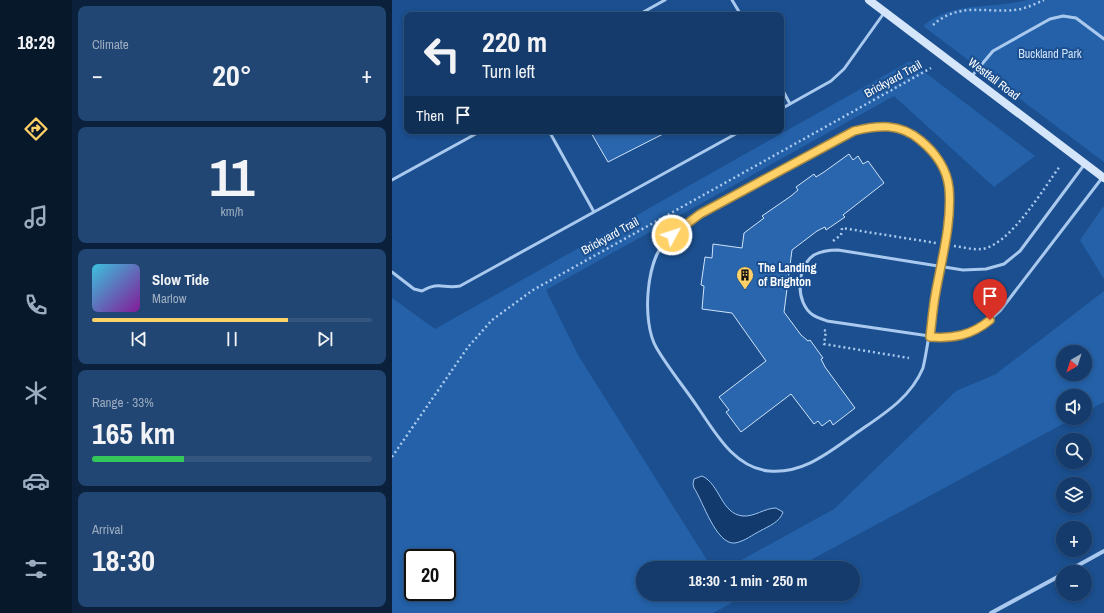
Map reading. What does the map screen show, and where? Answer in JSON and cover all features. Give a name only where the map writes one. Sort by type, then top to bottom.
[{"type":"street","name":"Westfall Road","points":[[869,0],[1103,177]]},
{"type":"street","points":[[1079,565],[1104,551]]},
{"type":"street","points":[[991,613],[1056,578]]},
{"type":"lane","points":[[643,12],[665,0]]},
{"type":"lane","points":[[732,0],[739,12]]},
{"type":"lane","points":[[784,107],[831,81],[844,69],[884,12]]},
{"type":"lane","points":[[971,77],[993,51],[1050,19],[1063,16],[1076,18],[1104,39]]},
{"type":"lane","points":[[784,93],[790,104]]},
{"type":"lane","points":[[876,125],[893,126],[914,135],[932,149],[942,166],[949,187],[949,212],[941,267],[930,337],[923,368],[917,383],[906,396],[890,410],[814,463],[792,471],[767,471],[742,462],[724,445],[656,346],[648,326],[647,304],[654,263],[664,243],[681,227],[700,214],[854,131],[876,125]]},
{"type":"lane","points":[[392,180],[476,134]]},
{"type":"lane","points":[[551,134],[594,212]]},
{"type":"lane","points":[[392,272],[414,289],[422,291],[433,286],[451,288],[460,286],[736,134]]},
{"type":"lane","points":[[1085,164],[1020,251],[1004,264],[986,269],[963,270],[838,250],[826,251],[813,256],[805,265],[801,280],[800,293],[803,304],[812,315],[827,321],[930,337],[959,337],[980,329],[1000,311],[1103,177]]},
{"type":"path","points":[[933,25],[941,17],[964,10],[1021,9],[1044,0]]},
{"type":"path","name":"Brickyard Trail","points":[[392,457],[468,347],[492,320],[532,290],[931,68]]},
{"type":"path","points":[[954,246],[982,248],[998,243],[1013,230],[1060,166]]},
{"type":"path","points":[[830,241],[834,240],[841,234],[842,228],[936,243]]},
{"type":"path","points":[[819,328],[826,330],[824,344],[909,358]]},
{"type":"green space","name":"Buckland Park","points":[[1027,0],[1104,0],[1104,162],[923,26],[947,12],[959,9],[999,5]]},
{"type":"green space","points":[[910,61],[1035,156],[994,187],[894,96],[546,290],[578,355],[708,561],[636,561],[636,601],[735,601],[713,613],[392,613],[392,298],[435,329],[781,134],[784,134],[784,132]]},
{"type":"green space","points":[[1104,207],[1104,279],[1080,240]]},
{"type":"green space","points":[[1104,291],[1104,402],[1092,408],[1092,389],[1056,389],[1056,425],[1061,425],[809,561],[740,561],[834,509],[956,391],[996,374]]},
{"type":"shaded area","points":[[702,476],[713,485],[725,505],[736,514],[747,516],[776,508],[783,512],[782,515],[774,523],[739,542],[728,542],[716,530],[694,488],[694,479]]},
{"type":"building","points":[[592,134],[663,134],[608,162]]},
{"type":"building","name":"The Landing of Brighton","points":[[849,154],[853,160],[858,156],[863,164],[868,161],[884,183],[843,215],[845,217],[826,230],[825,227],[817,231],[792,250],[784,312],[801,335],[808,341],[810,340],[823,358],[821,359],[825,367],[855,408],[833,425],[830,420],[822,426],[818,421],[814,424],[791,394],[741,432],[726,412],[729,410],[719,397],[766,361],[732,313],[702,309],[704,286],[701,285],[705,257],[712,258],[713,244],[742,248],[744,233],[764,218],[762,216],[791,196],[798,190],[796,187],[814,174],[816,177]]},
{"type":"place","name":"The Landing of Brighton","points":[[745,290]]},
{"type":"route","points":[[672,235],[700,214],[854,131],[876,125],[893,126],[914,135],[932,149],[942,166],[949,187],[949,212],[945,244],[936,292],[930,337],[959,337],[980,329],[990,320]]}]
